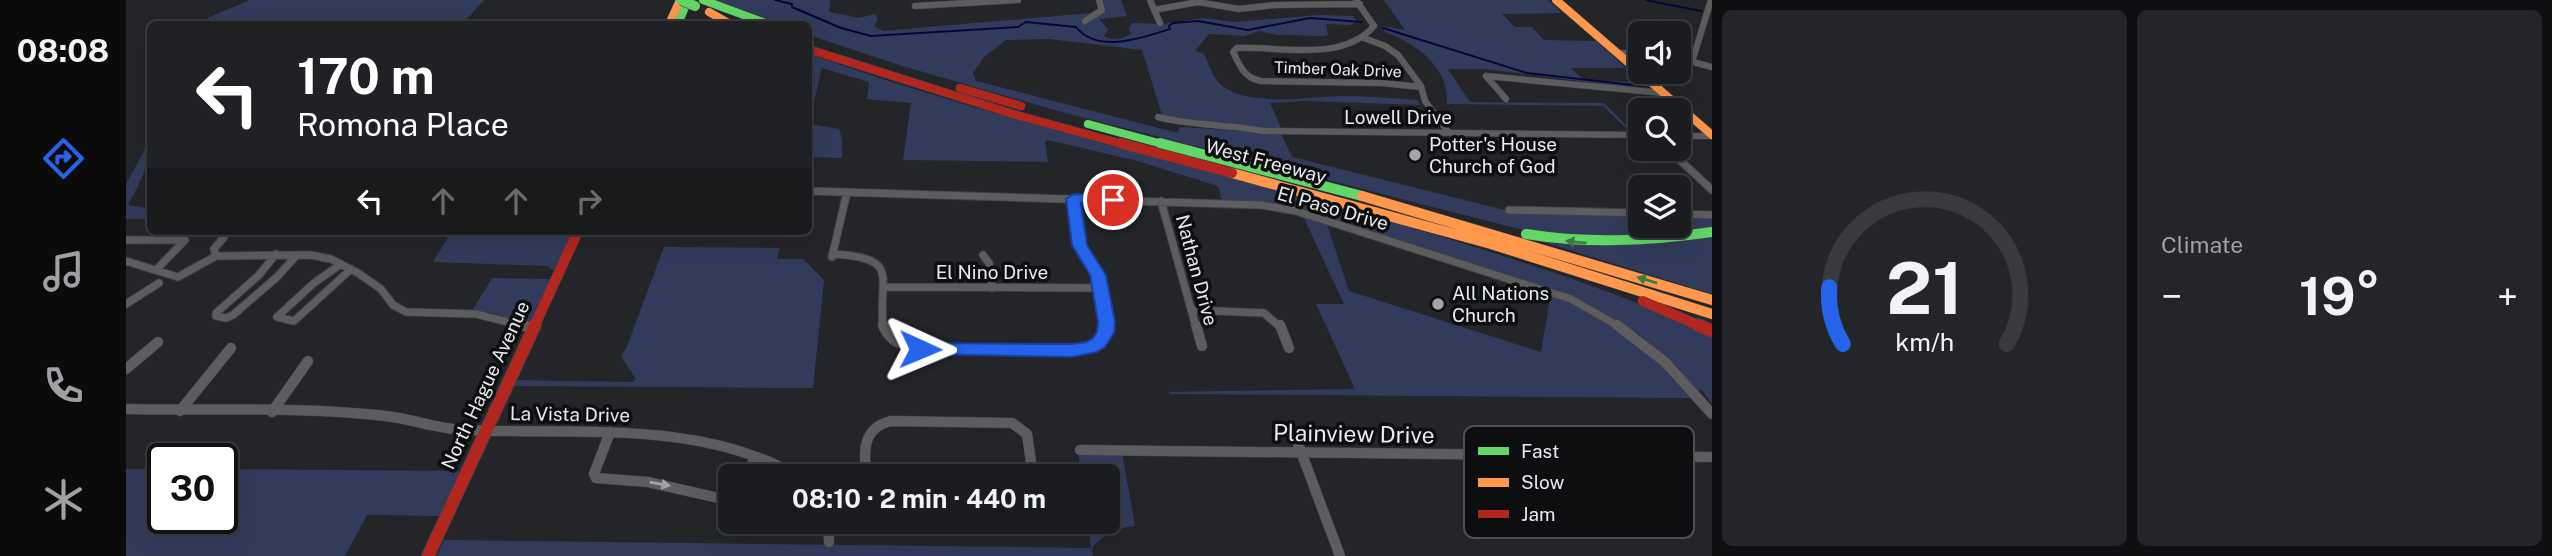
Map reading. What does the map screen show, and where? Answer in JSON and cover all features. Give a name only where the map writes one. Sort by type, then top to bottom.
[{"type":"main road","points":[[670,21],[680,0],[758,21]]},
{"type":"main road","points":[[1556,0],[1712,135]]},
{"type":"main road","points":[[681,21],[699,4]]},
{"type":"main road","points":[[699,4],[725,21]]},
{"type":"main road","points":[[699,4],[735,21]]},
{"type":"main road","name":"West Freeway","points":[[812,40],[1042,112],[1523,241],[1712,300]]},
{"type":"main road","name":"West Freeway","points":[[812,50],[1036,120],[1361,206],[1501,247],[1712,314]]},
{"type":"main road","points":[[1253,167],[1386,196],[1517,232],[1563,241],[1627,244],[1712,232]]},
{"type":"main road","name":"North Hague Avenue","points":[[428,556],[576,235]]},
{"type":"main road","points":[[1501,247],[1663,309],[1712,331]]},
{"type":"street","points":[[915,6],[1018,0]]},
{"type":"street","points":[[1085,21],[1102,10],[1099,0]]},
{"type":"street","points":[[1150,0],[1160,23]]},
{"type":"street","points":[[1235,0],[1239,9]]},
{"type":"street","points":[[1710,0],[1692,62],[1712,66]]},
{"type":"street","points":[[1154,10],[1198,2],[1239,9],[1300,2],[1358,2],[1374,26],[1364,38],[1395,52],[1421,87],[1425,102],[1449,133]]},
{"type":"street","name":"Timber Oak Drive","points":[[1364,38],[1342,47],[1235,49],[1233,52],[1245,75],[1254,80],[1381,83],[1421,87]]},
{"type":"street","points":[[1618,54],[1628,54]]},
{"type":"street","points":[[1506,99],[1486,76],[1663,93]]},
{"type":"street","name":"Lowell Drive","points":[[1158,117],[1184,124],[1231,125],[1263,131],[1628,135]]},
{"type":"street","points":[[1691,136],[1712,135]]},
{"type":"street","points":[[1681,161],[1712,190]]},
{"type":"street","name":"El Paso Drive","points":[[812,191],[1243,203],[1284,208],[1556,293],[1612,320],[1648,345],[1674,369],[1712,414]]},
{"type":"street","points":[[847,192],[832,257],[860,256],[876,262],[884,274],[883,328],[892,340],[913,349],[1072,351],[1090,348],[1099,342],[1107,328],[1101,288],[1095,267],[1083,254],[1080,245],[1074,199]]},
{"type":"street","name":"Nathan Drive","points":[[1161,201],[1181,264],[1202,346]]},
{"type":"street","points":[[1509,210],[1628,213]]},
{"type":"street","points":[[1691,214],[1712,215]]},
{"type":"street","points":[[216,256],[214,249],[224,237]]},
{"type":"street","points":[[126,240],[185,240],[157,269]]},
{"type":"street","points":[[276,254],[259,275],[216,313],[216,316],[226,318],[233,315],[277,277],[297,254]]},
{"type":"street","points":[[126,261],[138,267],[157,269],[178,277],[216,256],[297,254],[324,258],[351,269],[373,283],[393,305],[406,312],[477,314],[533,328]]},
{"type":"street","points":[[983,255],[989,263],[992,288]]},
{"type":"street","points":[[341,264],[314,283],[277,317],[294,321],[351,269]]},
{"type":"street","points":[[126,303],[159,283]]},
{"type":"street","name":"El Nino Drive","points":[[884,287],[1101,288]]},
{"type":"street","points":[[1191,310],[1264,313],[1279,323],[1289,348]]},
{"type":"street","points":[[126,369],[158,342]]},
{"type":"street","points":[[180,411],[231,348]]},
{"type":"street","points":[[272,412],[308,362]]},
{"type":"street","name":"La Vista Drive","points":[[126,409],[374,415],[451,429],[610,432],[709,443],[772,464]]},
{"type":"street","points":[[866,464],[865,442],[872,427],[884,422],[1002,422],[1021,428],[1030,442],[1032,464]]},
{"type":"street","points":[[610,432],[594,474],[596,478],[648,482],[718,496]]},
{"type":"street","points":[[1294,433],[1340,556]]},
{"type":"street","name":"Plainview Drive","points":[[1080,450],[1464,455]]},
{"type":"street","points":[[752,464],[757,457]]},
{"type":"street","name":"Plainview Drive","points":[[1694,457],[1712,457]]},
{"type":"street","points":[[829,534],[829,542]]},
{"type":"shaded area","points":[[250,0],[484,0],[465,21],[206,21],[207,18]]},
{"type":"shaded area","points":[[715,0],[830,0],[829,12],[859,18],[875,14],[878,18],[874,26],[883,31],[1103,12],[1102,0],[1121,0],[1127,16],[1099,19],[1108,29],[1104,36],[1114,39],[1131,34],[1129,29],[1132,23],[1162,24],[1205,18],[1234,22],[1318,15],[1353,16],[1357,22],[1349,25],[1326,24],[1328,35],[1323,36],[1277,35],[1260,31],[1244,36],[1209,34],[1195,51],[1204,54],[1218,82],[1239,94],[1267,99],[1379,97],[1417,100],[1421,105],[1305,101],[1270,103],[1282,130],[1179,119],[1162,115],[1142,50],[1049,39],[1006,40],[984,57],[973,73],[976,81],[1178,133],[1179,127],[1281,133],[1292,157],[1505,210],[1628,215],[1628,238],[1642,238],[1618,241],[1527,231],[1058,111],[906,67],[812,36],[812,21],[772,21]]},
{"type":"shaded area","points":[[1384,0],[1548,0],[1562,13],[1502,14],[1515,27],[1532,27],[1544,40],[1596,41],[1626,68],[1571,68],[1584,80],[1628,82],[1628,84],[1637,84],[1641,89],[1485,69],[1448,69],[1470,102],[1604,103],[1628,130],[1603,106],[1447,104],[1443,79],[1437,68],[1419,50],[1385,32],[1382,26],[1405,30]]},
{"type":"shaded area","points":[[812,55],[888,81],[1047,128],[1369,215],[1615,294],[1712,335],[1712,404],[1703,391],[1695,389],[1678,368],[1639,334],[1575,297],[1295,209],[1222,201],[1218,186],[1134,160],[1048,140],[1045,142],[1048,162],[903,160],[911,103],[867,99],[869,82],[822,68],[812,106],[815,79],[812,78]]},
{"type":"shaded area","points":[[812,124],[839,129],[842,158],[812,157]]},
{"type":"shaded area","points":[[147,146],[146,165],[128,205],[147,208],[147,219],[126,219],[126,184]]},
{"type":"shaded area","points":[[1303,216],[1327,224],[1349,291],[1541,352],[1551,293],[1591,311],[1657,357],[1692,398],[1168,392],[1355,389],[1316,304],[1344,304]]},
{"type":"shaded area","points":[[1691,217],[1712,218],[1712,229],[1691,232]]},
{"type":"shaded area","points":[[450,235],[572,235],[557,269],[552,270],[548,266],[433,262]]},
{"type":"shaded area","points":[[1712,235],[1712,294],[1530,238],[1577,243],[1643,244]]},
{"type":"shaded area","points":[[664,247],[780,248],[777,259],[803,259],[824,280],[813,388],[510,386],[512,380],[633,382],[636,379],[621,356]]},
{"type":"shaded area","points":[[492,278],[552,279],[532,320],[525,323],[492,313],[472,311]]},
{"type":"shaded area","points":[[1078,452],[1122,452],[1135,526],[1120,529],[1120,464],[1080,464]]},
{"type":"shaded area","points":[[126,469],[147,469],[147,534],[238,534],[238,469],[462,471],[441,516],[367,515],[345,556],[126,556]]},
{"type":"shaded area","points":[[1089,534],[1108,534],[1092,548],[1093,556],[437,556],[444,540],[1091,548]]},
{"type":"waterway","points":[[775,0],[792,4],[792,7],[841,28],[871,36],[1018,27],[1026,22],[1076,27],[1096,40],[1120,42],[1170,29],[1169,26],[1173,23],[1198,21],[1248,30],[1310,18],[1362,22]]},
{"type":"waterway","points":[[1646,0],[1701,11]]},
{"type":"waterway","points":[[1383,28],[1527,73],[1641,86]]},
{"type":"traffic: fast","points":[[681,0],[695,6]]},
{"type":"traffic: fast","points":[[679,21],[688,0]]},
{"type":"traffic: fast","points":[[703,0],[760,21]]},
{"type":"traffic: fast","points":[[1088,124],[1362,196]]},
{"type":"traffic: fast","points":[[1526,234],[1573,240],[1619,241],[1712,232]]},
{"type":"traffic: slow","points":[[670,21],[680,0]]},
{"type":"traffic: slow","points":[[1556,0],[1712,135]]},
{"type":"traffic: slow","points":[[709,12],[725,21]]},
{"type":"traffic: slow","points":[[1232,173],[1491,244],[1712,314]]},
{"type":"traffic: slow","points":[[1362,196],[1712,300]]},
{"type":"traffic: jam","points":[[812,50],[1013,114],[1232,173]]},
{"type":"traffic: jam","points":[[960,88],[1021,106]]},
{"type":"traffic: jam","points":[[428,556],[576,235]]},
{"type":"traffic: jam","points":[[1643,301],[1712,331]]},
{"type":"place","name":"Potter's House Church of God","points":[[1415,155]]},
{"type":"place","name":"All Nations Church","points":[[1438,304]]},
{"type":"route","points":[[920,349],[1072,351],[1090,348],[1099,342],[1106,333],[1107,322],[1098,275],[1080,245],[1074,199],[1113,200]]}]
